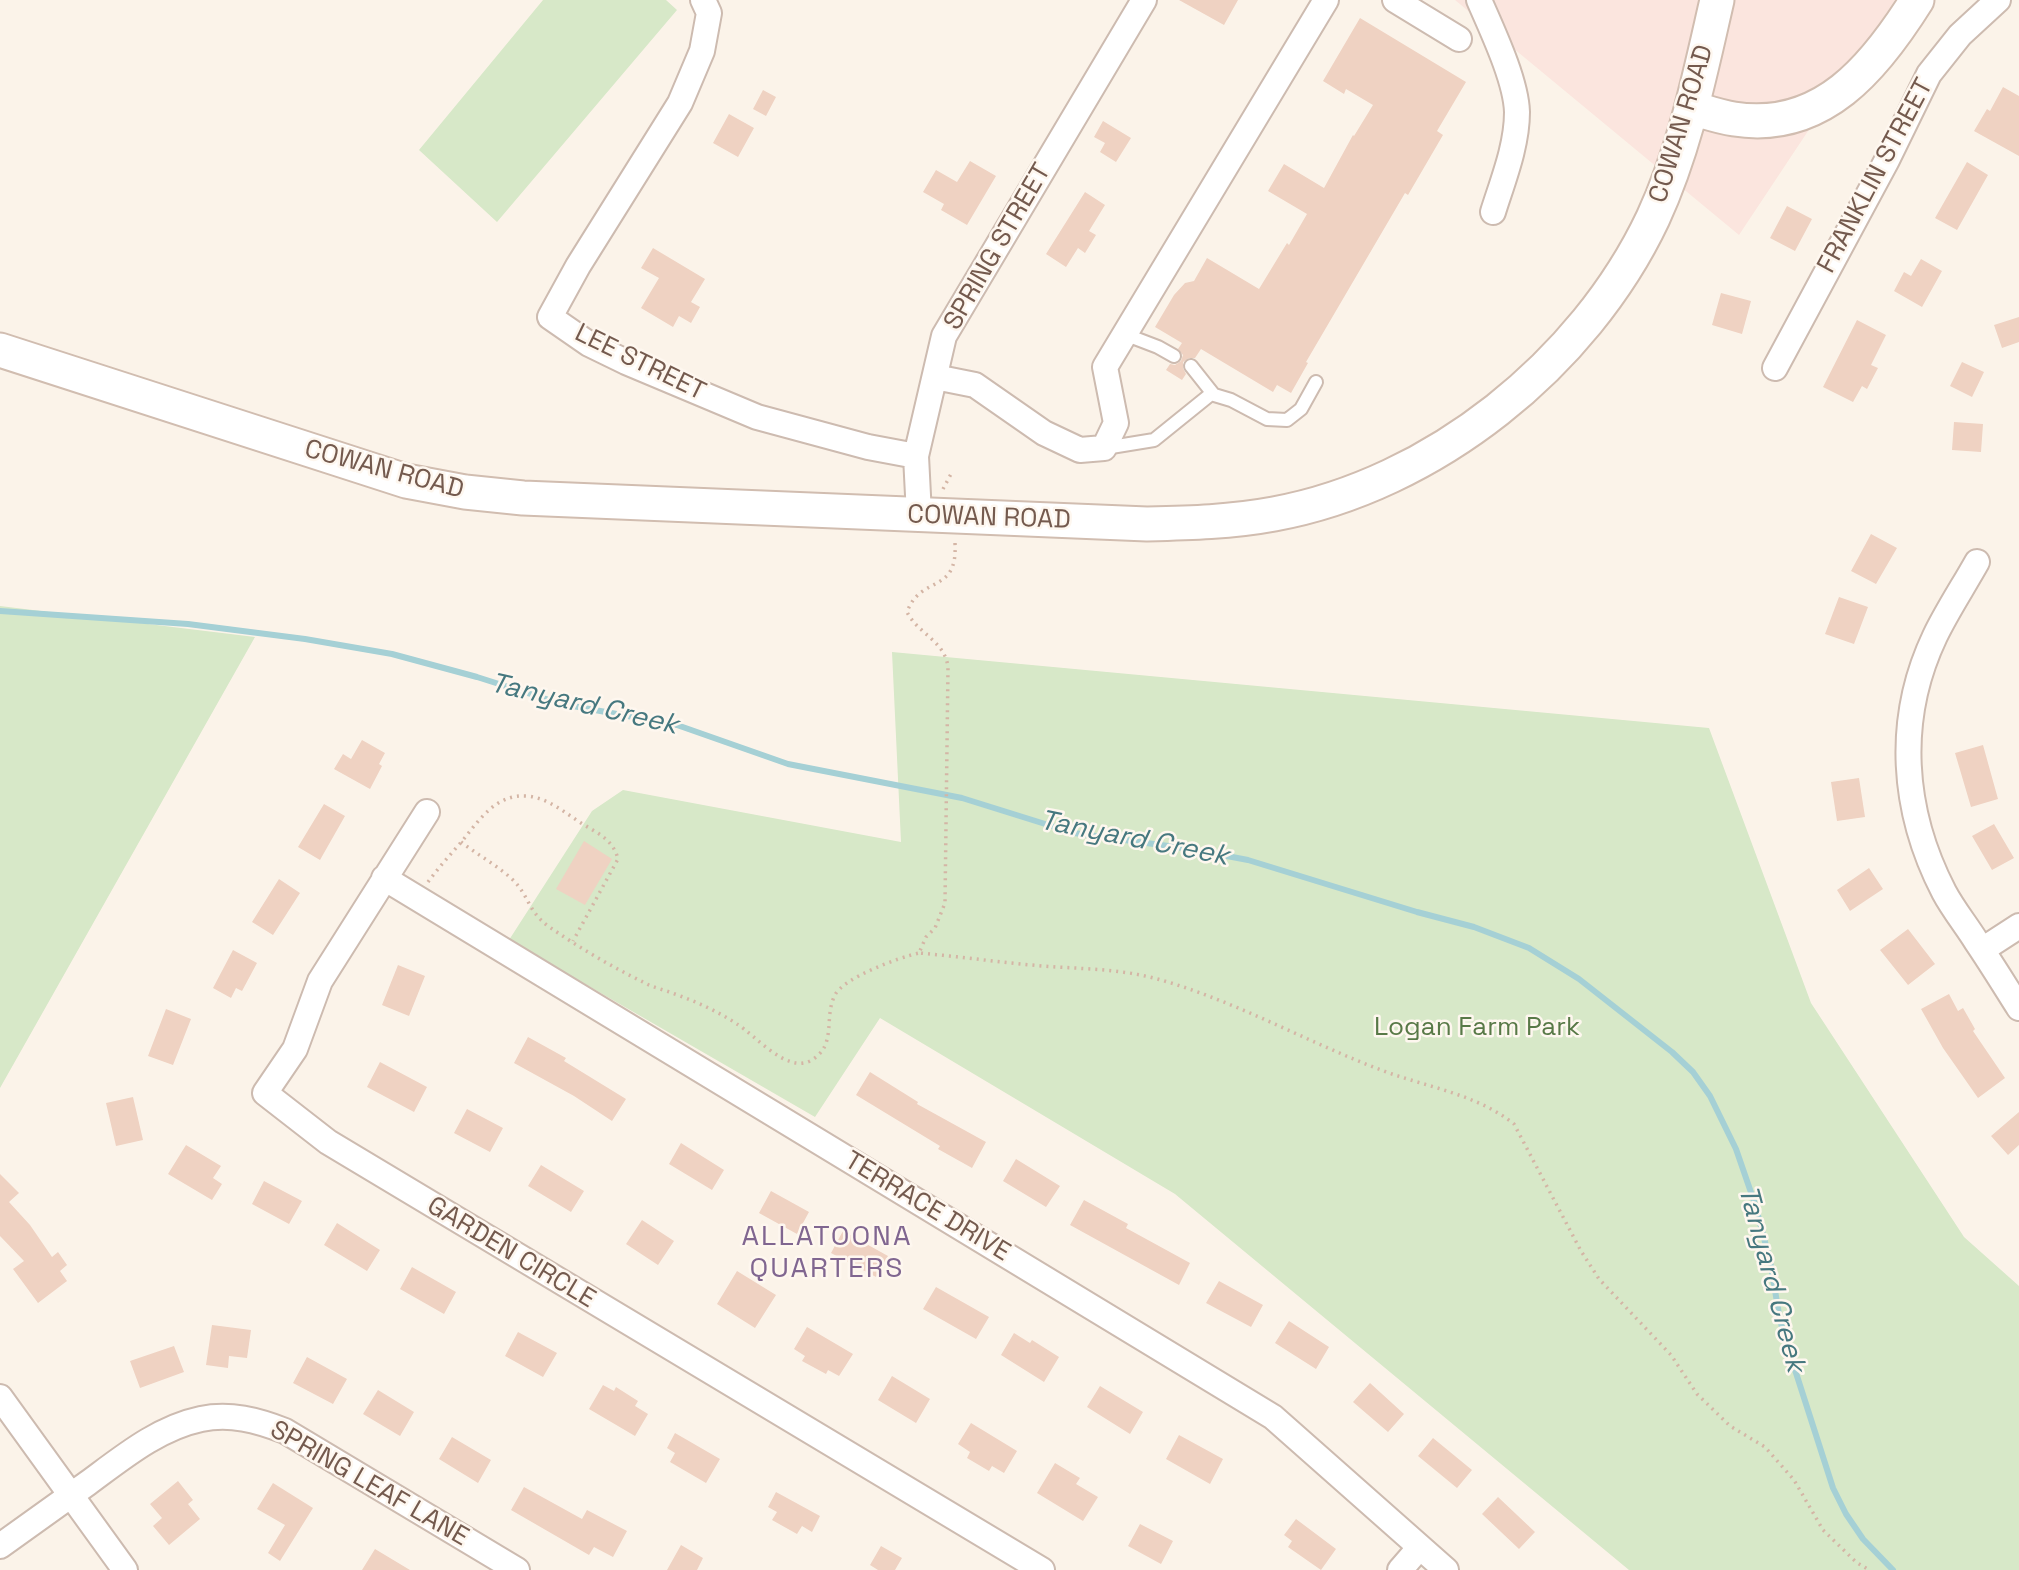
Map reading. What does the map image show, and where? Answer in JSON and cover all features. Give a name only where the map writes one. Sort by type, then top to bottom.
[{"type":"main road","name":"COWAN ROAD","points":[[0,350],[406,481],[465,492],[537,499],[1087,522],[1213,523],[1276,514],[1337,497],[1392,475],[1446,446],[1516,396],[1577,334],[1603,302],[1652,219],[1674,166],[1692,108],[1717,0]]},
{"type":"main road","points":[[1692,108],[1748,120],[1791,117],[1814,110],[1836,97],[1867,68],[1917,0]]},
{"type":"street","name":"LEE STREET","points":[[703,0],[709,13],[702,51],[680,103],[578,266],[550,317],[589,344],[626,362],[757,416],[868,447],[916,456]]},
{"type":"street","name":"SPRING STREET","points":[[930,516],[916,456],[944,336],[1144,0]]},
{"type":"street","points":[[935,377],[975,385],[1044,433],[1080,450],[1104,448],[1116,423],[1105,367],[1326,0]]},
{"type":"street","points":[[1395,0],[1459,40]]},
{"type":"street","points":[[1479,0],[1508,73],[1517,112],[1511,154],[1493,212]]},
{"type":"street","name":"FRANKLIN STREET","points":[[1775,368],[1887,160],[1929,74],[1960,34],[1998,0]]},
{"type":"street","points":[[1977,562],[1935,637],[1924,665],[1916,690],[1907,755],[1913,812],[1927,856],[1945,894],[2019,1008]]},
{"type":"street","name":"GARDEN CIRCLE","points":[[427,812],[320,981],[295,1049],[265,1093],[351,1157],[1042,1570]]},
{"type":"street","name":"TERRACE DRIVE","points":[[384,878],[1273,1417],[1446,1570]]},
{"type":"street","points":[[1983,950],[2019,926]]},
{"type":"street","points":[[0,1397],[125,1570]]},
{"type":"street","name":"SPRING LEAF LANE","points":[[0,1546],[129,1453],[162,1433],[200,1419],[228,1417],[258,1420],[285,1431],[517,1570]]},
{"type":"street","points":[[1400,1570],[1420,1547]]},
{"type":"lane","points":[[1125,334],[1174,356]]},
{"type":"lane","points":[[1191,366],[1214,395]]},
{"type":"lane","points":[[1104,448],[1154,440],[1211,394],[1231,400],[1267,419],[1287,420],[1301,409],[1316,382]]},
{"type":"path","points":[[919,953],[926,937],[935,928],[945,903],[948,684],[947,659],[944,652],[913,623],[907,612],[911,601],[923,590],[950,574],[955,563],[954,531],[941,530],[930,516],[951,474]]},
{"type":"path","points":[[417,898],[476,821],[497,803],[511,797],[528,796],[557,806],[600,833],[615,849],[618,859],[573,941]]},
{"type":"path","points":[[461,842],[512,880],[523,892],[534,915],[573,941],[646,984],[708,1007],[740,1025],[764,1046],[798,1064],[809,1062],[825,1048],[829,1039],[831,1004],[836,992],[904,956],[919,953],[1056,967],[1106,969],[1158,979],[1217,999],[1391,1074],[1436,1087],[1500,1113],[1514,1124],[1581,1251],[1599,1279],[1671,1355],[1697,1394],[1730,1426],[1765,1447],[1794,1480],[1822,1530],[1856,1563],[1869,1570]]},
{"type":"shaded area","points":[[1455,0],[1895,0],[1739,235]]},
{"type":"green space","points":[[543,0],[666,0],[677,10],[497,222],[419,150]]},
{"type":"green space","points":[[0,606],[255,637],[0,1088]]},
{"type":"green space","name":"Logan Farm Park","points":[[892,652],[1709,728],[1811,1003],[1964,1237],[2019,1286],[2019,1570],[1629,1570],[1175,1194],[880,1018],[815,1117],[509,940],[592,811],[623,790],[901,842]]},
{"type":"building","points":[[1179,0],[1238,0],[1224,25]]},
{"type":"building","points":[[1360,18],[1466,82],[1437,131],[1443,135],[1408,195],[1405,193],[1306,362],[1308,363],[1291,393],[1277,385],[1273,392],[1201,349],[1195,358],[1183,362],[1186,374],[1182,380],[1166,370],[1170,364],[1175,365],[1181,361],[1183,355],[1178,349],[1182,343],[1155,327],[1174,295],[1185,283],[1194,281],[1207,258],[1259,289],[1307,214],[1268,191],[1284,164],[1324,188],[1373,105],[1346,89],[1344,94],[1323,81]]},
{"type":"building","points":[[2003,87],[2019,96],[2019,156],[1974,131],[1987,109],[1990,111]]},
{"type":"building","points":[[763,90],[776,97],[766,116],[753,109]]},
{"type":"building","points":[[729,114],[754,128],[738,157],[713,143]]},
{"type":"building","points":[[1103,121],[1131,138],[1116,162],[1100,152],[1105,143],[1094,137]]},
{"type":"building","points":[[970,161],[996,176],[967,225],[941,210],[944,204],[923,192],[936,170],[957,182]]},
{"type":"building","points":[[1967,162],[1988,175],[1957,230],[1935,218]]},
{"type":"building","points":[[1085,192],[1105,205],[1089,231],[1096,235],[1085,253],[1078,248],[1066,267],[1046,254]]},
{"type":"building","points":[[1787,206],[1812,219],[1795,251],[1770,238]]},
{"type":"building","points":[[653,248],[705,279],[691,302],[700,307],[691,323],[679,316],[673,327],[641,308],[659,278],[641,268]]},
{"type":"building","points":[[1921,259],[1942,271],[1922,307],[1894,291],[1904,272],[1911,276]]},
{"type":"building","points":[[1721,293],[1751,301],[1742,334],[1712,325]]},
{"type":"building","points":[[2019,317],[2019,342],[2002,348],[1994,325]]},
{"type":"building","points":[[1857,320],[1886,335],[1871,365],[1878,368],[1867,389],[1862,386],[1853,402],[1823,387]]},
{"type":"building","points":[[1962,362],[1984,372],[1972,397],[1950,386]]},
{"type":"building","points":[[1954,422],[1983,424],[1981,452],[1952,450]]},
{"type":"building","points":[[1871,534],[1897,548],[1876,584],[1851,571]]},
{"type":"building","points":[[1839,597],[1868,607],[1854,644],[1825,634]]},
{"type":"building","points":[[362,740],[385,753],[379,764],[382,766],[370,789],[334,769],[343,754],[351,759]]},
{"type":"building","points":[[1983,745],[1998,799],[1971,807],[1955,753]]},
{"type":"building","points":[[1859,778],[1865,817],[1837,821],[1831,782]]},
{"type":"building","points":[[324,804],[345,816],[320,860],[298,847]]},
{"type":"building","points":[[1994,824],[2014,858],[1992,870],[1972,836]]},
{"type":"building","points":[[584,841],[612,859],[585,905],[556,889]]},
{"type":"building","points":[[1869,868],[1883,889],[1850,911],[1837,890]]},
{"type":"building","points":[[279,879],[300,893],[273,935],[252,922]]},
{"type":"building","points":[[1908,929],[1935,964],[1908,985],[1880,950]]},
{"type":"building","points":[[233,950],[257,963],[242,991],[236,988],[231,998],[213,988]]},
{"type":"building","points":[[398,965],[425,976],[409,1016],[382,1005]]},
{"type":"building","points":[[1949,994],[1958,1011],[1963,1008],[1975,1029],[1973,1031],[2005,1078],[1978,1098],[1943,1048],[1921,1009]]},
{"type":"building","points":[[166,1009],[191,1019],[173,1065],[148,1056]]},
{"type":"building","points":[[528,1037],[566,1058],[564,1061],[626,1099],[612,1121],[574,1096],[514,1063]]},
{"type":"building","points":[[380,1062],[427,1087],[414,1112],[367,1087]]},
{"type":"building","points":[[870,1072],[918,1102],[917,1104],[986,1142],[972,1168],[856,1095]]},
{"type":"building","points":[[133,1097],[143,1140],[116,1146],[106,1103]]},
{"type":"building","points":[[467,1109],[503,1128],[490,1152],[454,1133]]},
{"type":"building","points":[[2019,1112],[2019,1145],[2008,1155],[1991,1136]]},
{"type":"building","points":[[681,1143],[724,1170],[712,1190],[669,1164]]},
{"type":"building","points":[[186,1145],[221,1166],[213,1178],[222,1184],[212,1200],[168,1174]]},
{"type":"building","points":[[1016,1159],[1060,1186],[1046,1207],[1003,1181]]},
{"type":"building","points":[[541,1165],[584,1191],[571,1212],[528,1186]]},
{"type":"building","points":[[0,1174],[19,1193],[9,1202],[30,1225],[52,1257],[58,1252],[67,1265],[60,1271],[67,1281],[38,1303],[13,1269],[24,1261],[0,1236]]},
{"type":"building","points":[[264,1181],[302,1201],[289,1224],[252,1204]]},
{"type":"building","points":[[771,1191],[809,1212],[797,1234],[759,1213]]},
{"type":"building","points":[[1084,1200],[1128,1224],[1126,1228],[1190,1263],[1179,1285],[1070,1225]]},
{"type":"building","points":[[642,1220],[674,1241],[658,1265],[626,1244]]},
{"type":"building","points":[[337,1223],[380,1250],[367,1271],[324,1245]]},
{"type":"building","points":[[843,1231],[888,1256],[876,1277],[831,1253]]},
{"type":"building","points":[[412,1267],[456,1292],[444,1314],[400,1289]]},
{"type":"building","points":[[737,1271],[776,1295],[755,1328],[717,1304]]},
{"type":"building","points":[[1219,1281],[1263,1305],[1251,1327],[1206,1303]]},
{"type":"building","points":[[936,1287],[989,1317],[976,1339],[923,1309]]},
{"type":"building","points":[[1289,1321],[1329,1347],[1316,1369],[1275,1343]]},
{"type":"building","points":[[212,1325],[251,1330],[247,1358],[229,1356],[228,1368],[206,1365]]},
{"type":"building","points":[[807,1327],[853,1354],[839,1376],[828,1370],[826,1374],[802,1361],[805,1356],[794,1349]]},
{"type":"building","points":[[518,1332],[557,1353],[543,1377],[505,1356]]},
{"type":"building","points":[[1014,1333],[1030,1343],[1032,1340],[1059,1357],[1044,1382],[1001,1355]]},
{"type":"building","points":[[174,1346],[184,1372],[140,1388],[130,1361]]},
{"type":"building","points":[[307,1357],[347,1379],[333,1404],[293,1383]]},
{"type":"building","points":[[892,1376],[930,1399],[916,1423],[878,1400]]},
{"type":"building","points":[[1370,1383],[1404,1414],[1388,1432],[1353,1402]]},
{"type":"building","points":[[603,1385],[614,1391],[616,1387],[638,1401],[635,1406],[648,1414],[635,1436],[589,1409]]},
{"type":"building","points":[[1100,1386],[1143,1412],[1130,1434],[1087,1407]]},
{"type":"building","points":[[378,1390],[414,1412],[400,1436],[363,1414]]},
{"type":"building","points":[[971,1423],[1017,1451],[1004,1473],[992,1466],[989,1471],[967,1458],[970,1452],[958,1444]]},
{"type":"building","points":[[675,1433],[720,1459],[706,1483],[670,1462],[675,1453],[667,1448]]},
{"type":"building","points":[[1179,1435],[1223,1459],[1210,1484],[1166,1459]]},
{"type":"building","points":[[452,1437],[491,1460],[478,1483],[439,1459]]},
{"type":"building","points":[[1433,1438],[1472,1470],[1457,1488],[1418,1456]]},
{"type":"building","points":[[1055,1463],[1080,1478],[1076,1484],[1098,1497],[1083,1521],[1037,1493]]},
{"type":"building","points":[[178,1481],[193,1500],[188,1504],[200,1519],[169,1545],[153,1526],[162,1518],[150,1504]]},
{"type":"building","points":[[273,1483],[313,1508],[280,1561],[268,1553],[285,1525],[257,1509]]},
{"type":"building","points":[[524,1487],[582,1519],[587,1510],[627,1531],[613,1557],[594,1547],[589,1555],[511,1510]]},
{"type":"building","points":[[776,1492],[820,1516],[812,1532],[802,1526],[797,1534],[772,1520],[777,1512],[768,1507]]},
{"type":"building","points":[[1498,1497],[1535,1532],[1519,1549],[1482,1514]]},
{"type":"building","points":[[1296,1519],[1336,1549],[1321,1570],[1288,1547],[1292,1541],[1284,1535]]},
{"type":"building","points":[[1140,1524],[1173,1541],[1161,1564],[1128,1546]]},
{"type":"building","points":[[681,1545],[703,1558],[697,1570],[667,1570]]},
{"type":"building","points":[[881,1546],[902,1558],[895,1570],[878,1570],[870,1565]]},
{"type":"building","points":[[375,1549],[410,1570],[362,1570]]},
{"type":"waterway","name":"Tanyard Creek","points":[[0,611],[188,624],[305,639],[392,654],[562,704],[677,725],[788,764],[962,798],[1074,833],[1248,860],[1474,927],[1529,948],[1579,979],[1672,1052],[1693,1072],[1710,1096],[1736,1149],[1755,1204],[1770,1261],[1780,1320],[1833,1488],[1863,1539],[1893,1570]]},
{"type":"district","name":"ALLATOONA QUARTERS","points":[[827,1253]]}]
